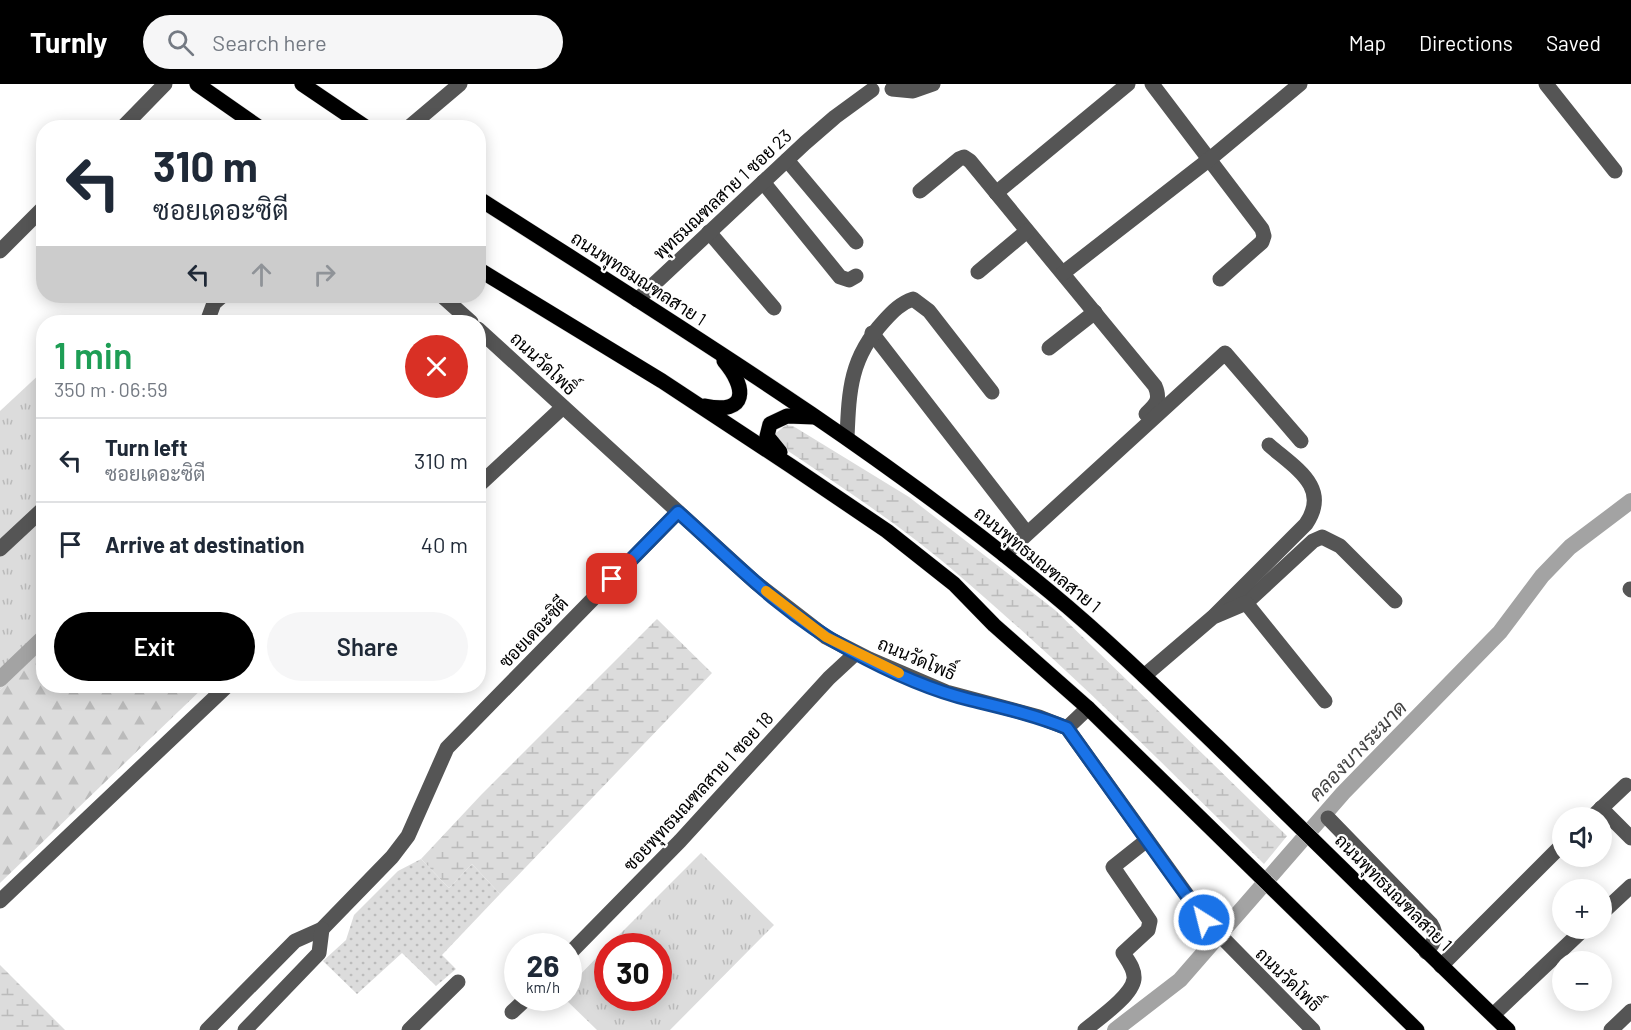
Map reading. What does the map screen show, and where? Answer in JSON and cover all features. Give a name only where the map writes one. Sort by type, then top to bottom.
[{"type":"main road","points":[[196,84],[248,120]]},
{"type":"main road","points":[[302,84],[355,120]]},
{"type":"main road","name":"ถนนพุทธมณฑลสาย 1","points":[[486,203],[847,438],[1004,555],[1065,605],[1144,676],[1508,1030]]},
{"type":"main road","points":[[486,274],[699,405],[792,466],[887,531],[954,584],[994,625],[1088,708],[1417,1030]]},
{"type":"main road","points":[[699,405],[720,410],[731,407],[739,398],[740,388],[737,376],[715,350]]},
{"type":"main road","points":[[792,466],[767,436],[770,424],[787,416],[816,417]]},
{"type":"street","points":[[130,120],[165,84]]},
{"type":"street","points":[[417,120],[460,84]]},
{"type":"street","points":[[872,87],[881,98],[887,96],[891,86],[914,91],[933,84]]},
{"type":"street","points":[[996,193],[1128,84]]},
{"type":"street","points":[[1152,84],[1211,158],[1262,229],[1264,236],[1262,242],[1220,279]]},
{"type":"street","points":[[1064,273],[1211,158],[1300,84]]},
{"type":"street","points":[[1546,84],[1615,171]]},
{"type":"street","name":"พุทธมณฑลสาย 1 ซอย 23","points":[[637,300],[787,160],[872,87]]},
{"type":"street","points":[[920,191],[964,157],[970,161],[1155,386],[1159,395],[1157,404],[1134,427]]},
{"type":"street","points":[[787,160],[856,242]]},
{"type":"street","points":[[763,182],[840,277],[849,280],[856,276]]},
{"type":"street","points":[[0,251],[36,215]]},
{"type":"street","points":[[978,272],[1027,231]]},
{"type":"street","points":[[709,232],[774,308]]},
{"type":"street","points":[[847,438],[850,390],[856,363],[872,333],[894,309],[913,298],[929,311],[992,392]]},
{"type":"street","points":[[450,303],[463,315]]},
{"type":"street","points":[[1049,348],[1095,312]]},
{"type":"street","points":[[872,333],[1026,532]]},
{"type":"street","name":"ถนนวัดโพธิ์","points":[[486,337],[764,590],[826,637],[856,654],[946,692],[1039,717],[1067,728],[1204,920],[1241,960],[1313,1030]]},
{"type":"street","points":[[1004,555],[1026,532],[1225,353],[1301,441]]},
{"type":"street","points":[[486,479],[563,407]]},
{"type":"street","points":[[1144,676],[1213,617],[1306,524],[1313,513],[1316,502],[1313,488],[1269,445]]},
{"type":"street","name":"ซอยเดอะซิตี","points":[[207,1030],[294,941],[322,929],[392,857],[408,836],[447,747],[678,512]]},
{"type":"street","points":[[0,549],[36,515]]},
{"type":"street","points":[[1213,617],[1246,603],[1313,541],[1322,537],[1340,546],[1395,601]]},
{"type":"street","points":[[1246,603],[1325,701]]},
{"type":"street","name":"ซอยพุทธมณฑลสาย 1 ซอย 18","points":[[582,941],[680,841],[829,678],[856,654]]},
{"type":"street","points":[[0,901],[220,693]]},
{"type":"street","points":[[1067,728],[1088,708]]},
{"type":"street","points":[[1602,807],[1626,785]]},
{"type":"street","points":[[1328,818],[1431,924],[1436,935],[1432,946],[1426,952]]},
{"type":"street","points":[[1612,824],[1631,838]]},
{"type":"street","points":[[1085,1030],[1124,997],[1134,979],[1132,968],[1123,953],[1144,935],[1150,921],[1113,867],[1147,840]]},
{"type":"street","points":[[1441,966],[1552,855]]},
{"type":"street","points":[[1612,904],[1631,886]]},
{"type":"street","points":[[244,1030],[319,953],[322,929]]},
{"type":"street","points":[[1493,1015],[1573,939]]},
{"type":"street","points":[[409,1030],[458,982]]},
{"type":"street","points":[[1611,1030],[1631,1011]]},
{"type":"green space","points":[[36,378],[36,655],[0,690],[0,411]]},
{"type":"green space","points":[[786,425],[793,426],[909,497],[1055,610],[1287,836],[1264,864],[1078,682],[961,577],[896,525],[782,447],[775,439],[776,433]]},
{"type":"green space","points":[[657,619],[712,673],[500,894],[472,864],[449,888],[421,859],[481,795]]},
{"type":"green space","points":[[36,655],[36,693],[198,693],[0,883],[0,690]]},
{"type":"green space","points":[[701,853],[774,925],[670,1030],[597,1030],[577,1011],[582,1011],[582,973],[594,960],[594,1011],[672,1011],[672,933],[621,933]]},
{"type":"green space","points":[[421,859],[449,888],[472,864],[500,894],[442,955],[456,969],[436,986],[402,953],[357,994],[323,961],[346,940],[354,915],[398,871]]},
{"type":"green space","points":[[0,965],[65,1030],[0,1030]]},
{"type":"waterway","name":"คลองบางระมาด","points":[[1115,1030],[1180,980],[1343,793],[1500,632],[1542,576],[1570,547],[1631,501]]},
{"type":"waterway","points":[[0,679],[36,645]]},
{"type":"slow traffic","points":[[766,591],[826,637],[856,654],[899,673]]},
{"type":"route","points":[[612,579],[678,512],[764,590],[826,637],[847,649],[946,692],[1039,717],[1067,728],[1085,750],[1204,920]]}]
